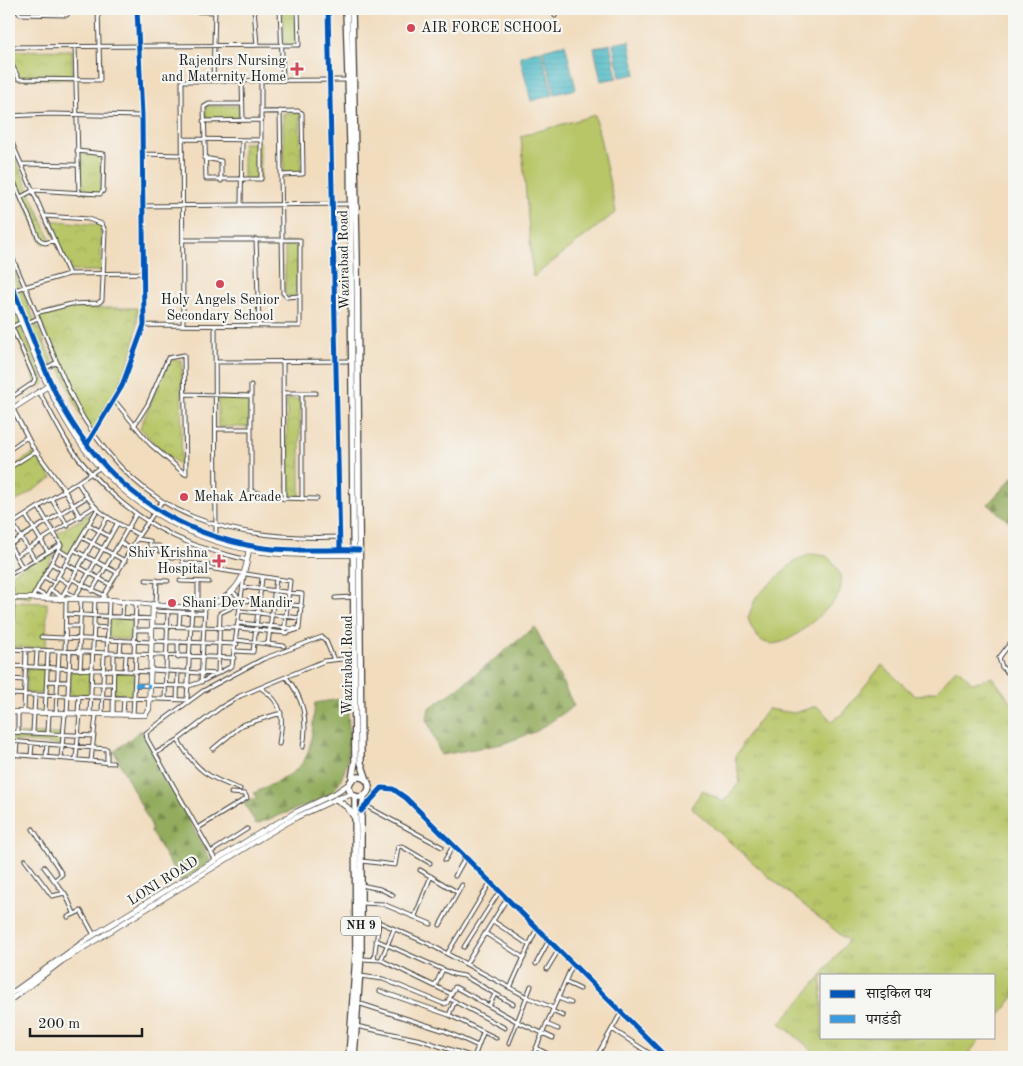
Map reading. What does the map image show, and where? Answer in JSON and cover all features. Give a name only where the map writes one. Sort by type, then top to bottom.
[{"type":"highway","name":"Wazirabad Road","points":[[346,9],[353,203],[351,361],[361,763],[367,780]]},
{"type":"highway","name":"Wazirabad Road","points":[[351,781],[355,761],[354,597],[356,552],[352,9]]},
{"type":"highway","points":[[359,776],[367,780],[370,788],[364,796],[354,795],[351,781],[359,776]]},
{"type":"highway","name":"NH 9","points":[[349,1057],[358,959],[354,795]]},
{"type":"highway","name":"NH 9","points":[[358,903],[361,885],[364,796]]},
{"type":"highway","name":"NH 9","points":[[354,1057],[360,976],[358,959]]},
{"type":"main road","points":[[333,798],[348,808],[356,819]]},
{"type":"street","points":[[15,9],[20,14],[66,15],[69,13],[69,9]]},
{"type":"street","points":[[9,59],[19,79],[100,80],[98,9]]},
{"type":"street","points":[[87,444],[114,400],[131,364],[144,325],[142,116],[137,9]]},
{"type":"street","points":[[176,9],[182,11],[215,10],[213,81]]},
{"type":"street","points":[[254,9],[257,45]]},
{"type":"street","points":[[280,9],[283,80]]},
{"type":"street","points":[[9,47],[282,45],[300,43],[298,9]]},
{"type":"street","points":[[328,9],[340,549]]},
{"type":"street","points":[[555,16],[557,9]]},
{"type":"street","points":[[75,46],[79,194]]},
{"type":"street","points":[[242,104],[204,105],[205,178],[209,180],[262,179],[261,80]]},
{"type":"street","points":[[183,326],[182,81],[349,80]]},
{"type":"street","points":[[242,81],[242,120]]},
{"type":"street","points":[[280,111],[284,295],[286,297],[300,296]]},
{"type":"street","points":[[262,112],[300,111],[303,116],[303,174],[282,175]]},
{"type":"street","points":[[9,116],[50,114],[142,116]]},
{"type":"street","points":[[203,120],[262,120]]},
{"type":"street","points":[[9,136],[70,274]]},
{"type":"street","points":[[182,139],[262,140]]},
{"type":"street","points":[[241,205],[242,140]]},
{"type":"street","points":[[9,152],[15,150]]},
{"type":"street","points":[[21,197],[34,190],[99,195],[102,193],[104,156],[101,152],[77,151]]},
{"type":"street","points":[[142,154],[182,154]]},
{"type":"street","points":[[204,158],[221,161],[221,180]]},
{"type":"street","points":[[22,164],[78,165]]},
{"type":"street","points":[[9,171],[39,239],[45,243],[55,240]]},
{"type":"street","points":[[143,206],[353,203]]},
{"type":"street","points":[[36,313],[72,304],[100,302],[104,272],[105,231],[102,224],[88,219],[45,216]]},
{"type":"street","points":[[144,325],[300,326],[301,241],[282,239],[183,240]]},
{"type":"street","points":[[256,240],[259,326]]},
{"type":"street","points":[[9,250],[80,413],[121,468],[149,493],[216,526],[270,537],[294,539],[340,537]]},
{"type":"street","points":[[11,291],[70,274],[104,272],[144,273]]},
{"type":"street","points":[[9,279],[11,291],[68,424],[125,492],[155,511],[216,539],[278,553],[356,552]]},
{"type":"street","points":[[10,327],[38,318]]},
{"type":"street","points":[[9,320],[10,327],[35,379],[33,383],[9,399]]},
{"type":"street","points":[[24,322],[46,368],[50,384],[71,422],[103,466]]},
{"type":"street","points":[[215,326],[216,539]]},
{"type":"street","points":[[114,400],[134,426],[156,450],[186,474],[185,356],[172,356],[166,360],[148,404],[134,426]]},
{"type":"street","points":[[215,362],[351,361]]},
{"type":"street","points":[[46,368],[57,362]]},
{"type":"street","points":[[283,362],[284,499]]},
{"type":"street","points":[[50,384],[11,410],[27,438],[65,491],[80,517]]},
{"type":"street","points":[[251,385],[251,491],[284,499],[317,499]]},
{"type":"street","points":[[39,392],[67,441],[92,473],[136,514],[147,522],[193,544],[248,560]]},
{"type":"street","points":[[283,393],[316,393]]},
{"type":"street","points":[[302,393],[302,500]]},
{"type":"street","points":[[185,394],[251,396]]},
{"type":"street","points":[[216,429],[251,429]]},
{"type":"street","points":[[9,450],[27,438]]},
{"type":"street","points":[[9,468],[36,451]]},
{"type":"street","points":[[9,526],[103,466]]},
{"type":"street","points":[[78,483],[95,509],[117,524],[139,535]]},
{"type":"street","points":[[22,567],[9,544],[87,497]]},
{"type":"street","points":[[52,500],[68,526]]},
{"type":"street","points":[[65,591],[81,600],[103,598],[139,535],[162,501]]},
{"type":"street","points":[[32,599],[61,545],[39,508]]},
{"type":"street","points":[[16,556],[95,509]]},
{"type":"street","points":[[46,598],[95,509]]},
{"type":"street","points":[[92,591],[136,514]]},
{"type":"street","points":[[26,516],[48,552]]},
{"type":"street","points":[[65,652],[66,614],[63,599],[65,591],[107,518]]},
{"type":"street","points":[[13,524],[35,560]]},
{"type":"street","points":[[88,524],[110,537]]},
{"type":"street","points":[[75,598],[117,524]]},
{"type":"street","points":[[81,537],[124,561]]},
{"type":"street","points":[[137,539],[150,541],[150,546],[159,546],[160,551],[170,553],[171,557],[182,557],[183,563],[208,565],[208,568],[290,581],[284,633]]},
{"type":"street","points":[[120,543],[132,549]]},
{"type":"street","points":[[9,575],[61,545]]},
{"type":"street","points":[[250,547],[340,549],[356,552]]},
{"type":"street","points":[[135,685],[189,686],[232,666],[236,651],[244,575],[250,547]]},
{"type":"street","points":[[59,550],[70,557]]},
{"type":"street","points":[[74,550],[118,573]]},
{"type":"street","points":[[52,564],[62,570]]},
{"type":"street","points":[[66,564],[89,573],[111,585]]},
{"type":"street","points":[[72,579],[109,600],[198,606],[221,600],[232,591],[244,575]]},
{"type":"street","points":[[58,577],[69,584]]},
{"type":"street","points":[[44,578],[55,584]]},
{"type":"street","points":[[236,651],[251,653],[262,578]]},
{"type":"street","points":[[268,644],[276,579]]},
{"type":"street","points":[[146,580],[168,581]]},
{"type":"street","points":[[9,712],[133,716],[141,716],[147,713],[151,671],[153,611],[157,580]]},
{"type":"street","points":[[180,581],[209,582]]},
{"type":"street","points":[[9,582],[9,681],[25,680]]},
{"type":"street","points":[[198,582],[198,606]]},
{"type":"street","points":[[243,587],[302,594],[299,629]]},
{"type":"street","points":[[51,590],[63,599]]},
{"type":"street","points":[[36,591],[46,598]]},
{"type":"street","points":[[232,591],[242,602]]},
{"type":"street","points":[[335,598],[354,597]]},
{"type":"street","points":[[10,598],[75,598]]},
{"type":"street","points":[[80,670],[81,600]]},
{"type":"street","points":[[91,761],[94,736],[91,684],[95,600]]},
{"type":"street","points":[[102,714],[102,684],[109,600]]},
{"type":"street","points":[[122,617],[123,601]]},
{"type":"street","points":[[133,716],[136,672],[134,641],[136,602]]},
{"type":"street","points":[[218,673],[220,613],[242,602],[259,602]]},
{"type":"street","points":[[273,603],[302,606]]},
{"type":"street","points":[[201,682],[205,605]]},
{"type":"street","points":[[9,694],[187,700],[192,606]]},
{"type":"street","points":[[153,611],[205,613]]},
{"type":"street","points":[[241,611],[300,618]]},
{"type":"street","points":[[165,699],[168,612]]},
{"type":"street","points":[[179,627],[180,612]]},
{"type":"street","points":[[66,614],[153,619]]},
{"type":"street","points":[[239,623],[299,629]]},
{"type":"street","points":[[66,626],[80,626]]},
{"type":"street","points":[[94,627],[108,628]]},
{"type":"street","points":[[135,630],[167,627],[239,628],[284,633],[299,629]]},
{"type":"street","points":[[41,637],[219,643],[254,642],[284,646]]},
{"type":"street","points":[[216,861],[147,739],[148,731],[203,691],[246,668],[319,638],[326,641],[334,660]]},
{"type":"street","points":[[1014,638],[999,658],[1002,667],[1014,679]]},
{"type":"street","points":[[120,654],[121,640]]},
{"type":"street","points":[[178,642],[178,657]]},
{"type":"street","points":[[10,649],[234,658]]},
{"type":"street","points":[[18,732],[24,694],[26,650]]},
{"type":"street","points":[[36,667],[37,651]]},
{"type":"street","points":[[48,651],[46,695],[48,732]]},
{"type":"street","points":[[56,713],[59,652]]},
{"type":"street","points":[[61,758],[68,696],[70,652]]},
{"type":"street","points":[[113,715],[114,654]]},
{"type":"street","points":[[125,671],[126,655]]},
{"type":"street","points":[[156,753],[178,740],[220,708],[260,688],[318,663],[334,660],[355,662]]},
{"type":"street","points":[[10,666],[136,672],[178,671],[218,673]]},
{"type":"street","points":[[177,700],[178,671]]},
{"type":"street","points":[[286,677],[302,702],[305,724],[302,747]]},
{"type":"street","points":[[47,681],[68,682]]},
{"type":"street","points":[[91,684],[113,684]]},
{"type":"street","points":[[260,688],[274,698],[281,713],[282,726],[279,744]]},
{"type":"street","points":[[33,732],[35,695]]},
{"type":"street","points":[[76,759],[79,696]]},
{"type":"street","points":[[123,715],[124,698]]},
{"type":"street","points":[[212,749],[242,725],[281,713]]},
{"type":"street","points":[[9,732],[48,732],[94,736]]},
{"type":"street","points":[[178,740],[198,769],[213,779],[240,789]]},
{"type":"street","points":[[9,741],[108,749],[107,763]]},
{"type":"street","points":[[16,755],[17,742]]},
{"type":"street","points":[[31,756],[32,743]]},
{"type":"street","points":[[46,757],[47,744]]},
{"type":"street","points":[[9,754],[113,763]]},
{"type":"street","points":[[333,798],[351,781]]},
{"type":"street","points":[[442,847],[363,809],[378,790],[386,787],[393,789],[406,798],[572,966],[666,1057]]},
{"type":"street","points":[[198,828],[247,798],[246,794],[231,793]]},
{"type":"street","points":[[333,798],[354,795]]},
{"type":"street","name":"LONI ROAD","points":[[9,1001],[62,961],[296,812],[333,798]]},
{"type":"street","name":"LONI ROAD","points":[[9,996],[94,935],[268,831],[333,798]]},
{"type":"street","points":[[34,829],[62,874],[55,880]]},
{"type":"street","points":[[211,852],[247,829]]},
{"type":"street","points":[[361,861],[395,865],[398,847],[401,846],[430,863]]},
{"type":"street","points":[[445,860],[453,846]]},
{"type":"street","points":[[455,876],[465,858]]},
{"type":"street","points":[[26,860],[52,896],[63,892]]},
{"type":"street","points":[[44,867],[66,894],[74,913]]},
{"type":"street","points":[[420,870],[457,892]]},
{"type":"street","points":[[414,916],[431,876]]},
{"type":"street","points":[[447,954],[490,883]]},
{"type":"street","points":[[361,885],[380,888],[394,895]]},
{"type":"street","points":[[440,925],[462,885]]},
{"type":"street","points":[[464,947],[499,892]]},
{"type":"street","points":[[466,964],[506,900]]},
{"type":"street","points":[[358,903],[383,904],[431,924]]},
{"type":"street","points":[[68,917],[81,911],[94,935]]},
{"type":"street","points":[[493,921],[529,945]]},
{"type":"street","points":[[374,959],[379,922],[447,954],[564,1016]]},
{"type":"street","points":[[381,960],[394,929]]},
{"type":"street","points":[[510,988],[536,930]]},
{"type":"street","points":[[485,933],[524,958]]},
{"type":"street","points":[[376,940],[462,976],[513,1004]]},
{"type":"street","points":[[536,964],[548,942]]},
{"type":"street","points":[[547,969],[558,951]]},
{"type":"street","points":[[358,959],[381,960],[452,994]]},
{"type":"street","points":[[533,1055],[572,966]]},
{"type":"street","points":[[435,986],[443,969]]},
{"type":"street","points":[[360,976],[383,979],[444,1004],[450,999],[455,987],[518,1022],[553,1038]]},
{"type":"street","points":[[565,982],[580,989]]},
{"type":"street","points":[[509,1043],[531,986]]},
{"type":"street","points":[[380,991],[450,1014],[496,1038]]},
{"type":"street","points":[[489,1006],[495,994]]},
{"type":"street","points":[[558,998],[571,1003]]},
{"type":"street","points":[[450,999],[506,1028]]},
{"type":"street","points":[[450,1014],[454,1001]]},
{"type":"street","points":[[358,1003],[445,1031],[478,1046]]},
{"type":"street","points":[[598,1054],[621,1013]]},
{"type":"street","points":[[546,1024],[558,1029]]},
{"type":"street","points":[[356,1026],[421,1040],[474,1057],[484,1032]]},
{"type":"street","points":[[612,1029],[652,1055]]},
{"type":"street","points":[[536,1048],[548,1054]]},
{"type":"green space","points":[[282,9],[296,9],[298,46],[284,45]]},
{"type":"green space","points":[[72,50],[73,79],[19,79],[9,57],[9,51]]},
{"type":"green space","points":[[206,106],[239,106],[239,119],[205,119]]},
{"type":"green space","points":[[283,113],[300,113],[301,174],[284,174]]},
{"type":"green space","points":[[595,115],[616,212],[533,277],[521,136]]},
{"type":"green space","points":[[243,143],[260,143],[260,180],[243,180]]},
{"type":"green space","points":[[80,152],[101,154],[101,194],[81,192]]},
{"type":"green space","points":[[13,153],[51,241],[42,244],[9,164],[9,154]]},
{"type":"green space","points":[[47,220],[101,225],[101,271],[70,271]]},
{"type":"green space","points":[[285,242],[297,242],[298,296],[285,296]]},
{"type":"green space","points":[[9,259],[53,363],[45,367],[9,285]]},
{"type":"green space","points":[[9,296],[45,383],[38,388],[9,317]]},
{"type":"green space","points":[[69,308],[137,308],[137,325],[130,357],[110,402],[93,431],[80,414],[37,315]]},
{"type":"green space","points":[[169,360],[182,360],[181,466],[159,448],[140,428]]},
{"type":"green space","points":[[218,397],[249,398],[248,427],[218,427]]},
{"type":"green space","points":[[287,399],[300,399],[300,496],[287,496]]},
{"type":"green space","points":[[34,453],[52,478],[9,506],[9,469]]},
{"type":"green space","points":[[1014,476],[1014,526],[988,504]]},
{"type":"green space","points":[[95,511],[70,555],[61,550],[57,533]]},
{"type":"green space","points":[[58,547],[30,598],[15,596],[9,575]]},
{"type":"green space","points":[[811,554],[826,556],[835,565],[841,582],[838,595],[833,603],[819,616],[790,638],[771,644],[762,640],[754,632],[748,618],[756,597],[796,560]]},
{"type":"green space","points":[[14,602],[47,603],[46,649],[13,647]]},
{"type":"green space","points":[[109,617],[134,619],[133,640],[108,638]]},
{"type":"green space","points":[[535,627],[574,706],[537,731],[502,744],[441,755],[427,720],[429,708],[453,692]]},
{"type":"green space","points":[[882,665],[915,696],[937,691],[957,668],[973,683],[992,677],[1014,706],[1014,997],[996,1020],[996,974],[822,974],[848,941],[768,876],[691,807],[703,790],[723,802],[740,782],[735,756],[741,749],[742,743],[768,709],[794,713],[817,706],[832,721],[842,714]]},
{"type":"green space","points":[[27,668],[46,669],[45,694],[26,693]]},
{"type":"green space","points":[[70,670],[90,671],[88,696],[69,695]]},
{"type":"green space","points":[[115,672],[135,673],[133,698],[114,697]]},
{"type":"green space","points":[[347,698],[349,748],[344,772],[339,783],[331,793],[308,805],[256,824],[244,803],[256,798],[254,793],[287,776],[304,761],[311,739],[315,703]]},
{"type":"green space","points":[[141,730],[211,861],[181,882],[151,832],[151,825],[114,752]]},
{"type":"green space","points":[[9,734],[61,734],[61,745],[9,740]]},
{"type":"green space","points":[[820,977],[820,1038],[981,1038],[966,1057],[820,1057],[780,1023]]},
{"type":"water","points":[[629,41],[636,74],[620,77],[613,44]]},
{"type":"water","points":[[565,44],[576,89],[555,94],[543,50]]},
{"type":"water","points":[[610,44],[617,78],[601,81],[594,48]]},
{"type":"water","points":[[541,50],[553,95],[531,101],[520,56]]},
{"type":"marked path","points":[[135,685],[150,686]]},
{"type":"cycle path","points":[[87,444],[122,386],[144,325],[142,116],[137,9]]},
{"type":"cycle path","points":[[328,9],[340,549]]},
{"type":"cycle path","points":[[9,279],[45,370],[71,421],[108,469],[153,507],[205,533],[234,542],[276,549],[359,550]]},
{"type":"cycle path","points":[[361,811],[382,788],[393,789],[406,798],[666,1057]]},
{"type":"place","name":"AIR FORCE SCHOOL","points":[[411,28]]},
{"type":"place","name":"Rajendrs Nursing and Maternity Home","points":[[297,69]]},
{"type":"place","name":"Holy Angels Senior Secondary School","points":[[220,284]]},
{"type":"place","name":"Mehak Arcade","points":[[184,497]]},
{"type":"place","name":"Shiv Krishna Hospital","points":[[219,561]]},
{"type":"place","name":"Shani Dev Mandir","points":[[172,603]]}]
